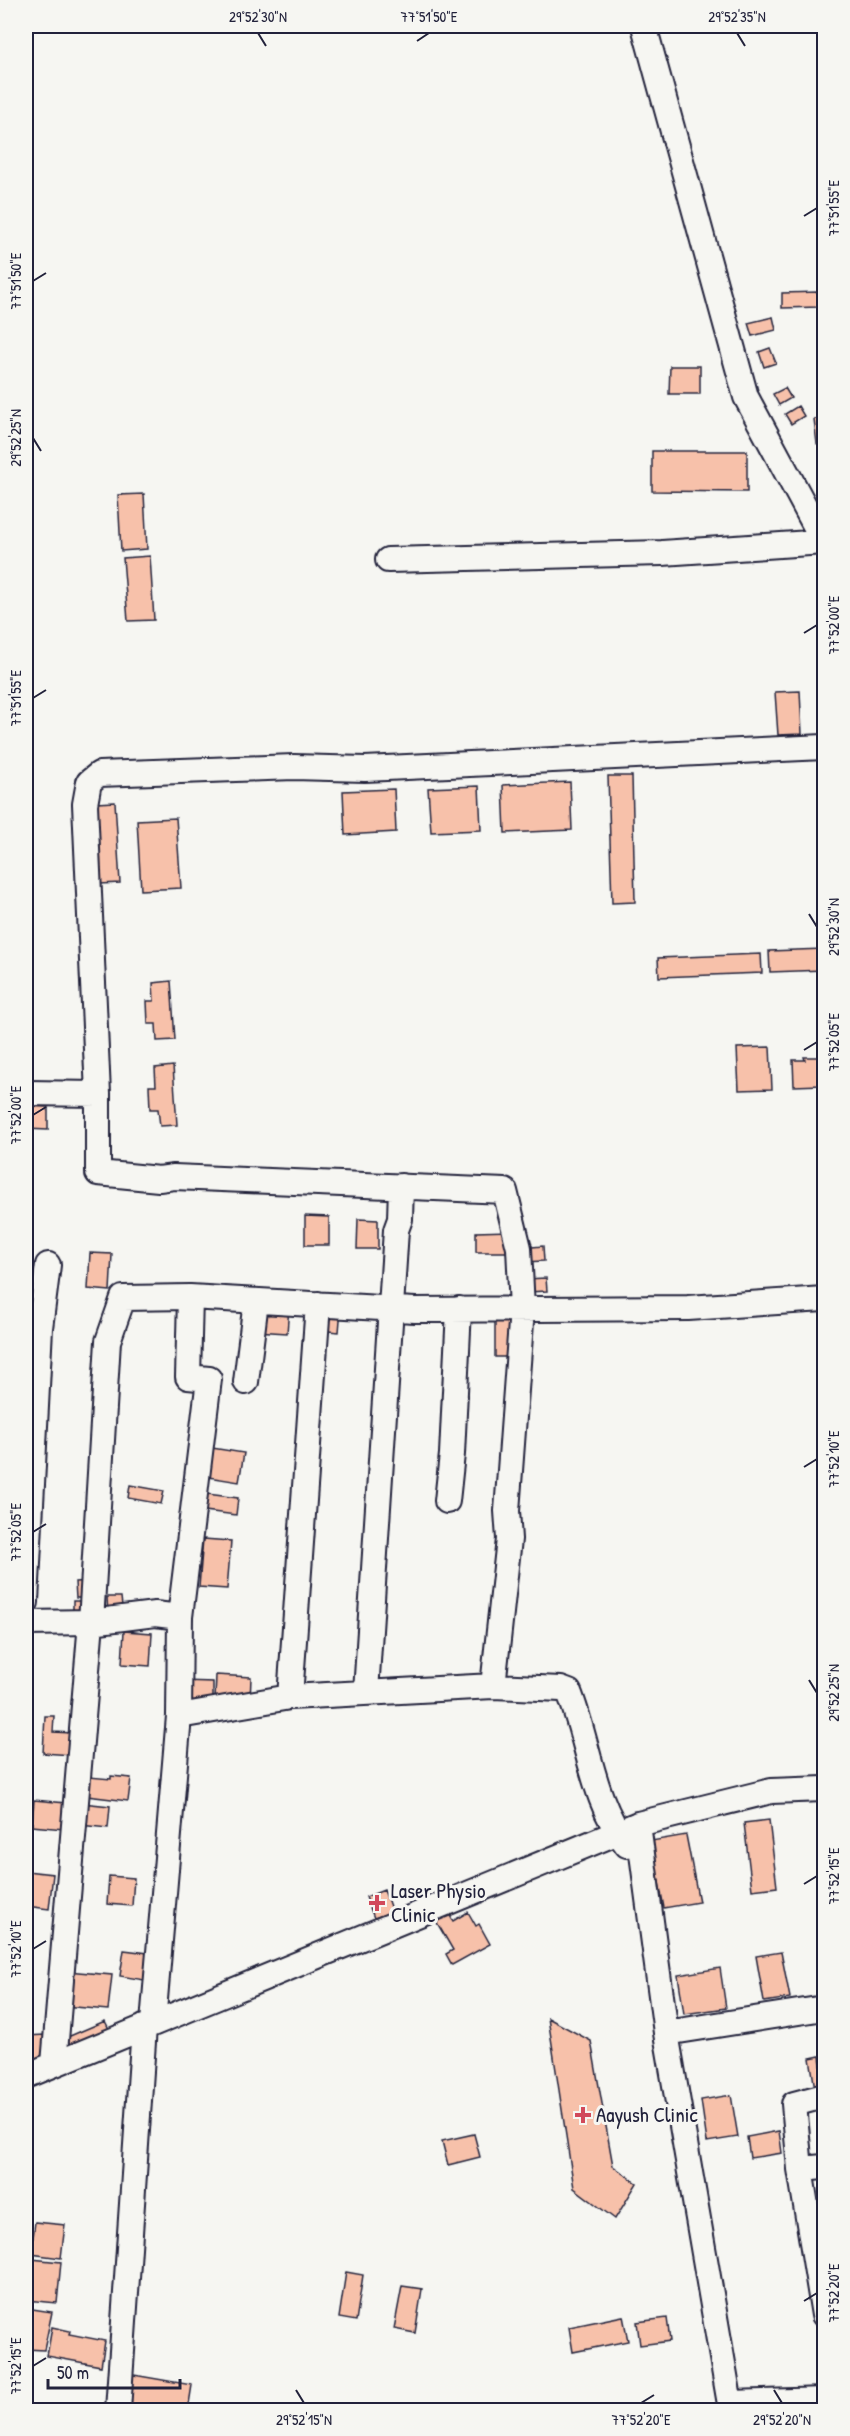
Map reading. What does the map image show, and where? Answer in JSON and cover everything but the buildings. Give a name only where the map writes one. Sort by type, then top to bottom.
[{"type":"street","points":[[388,560],[663,553],[824,542],[746,397],[644,26]]},
{"type":"street","points":[[493,1686],[509,1539],[507,1511],[522,1309],[519,1248],[505,1191],[174,1177],[159,1179],[98,1173],[98,1094],[85,804],[89,782],[99,774],[181,773],[294,767],[365,769],[825,747]]},
{"type":"street","points":[[26,1093],[98,1094]]},
{"type":"street","points":[[366,1692],[389,1308],[396,1230],[400,1219],[401,1186]]},
{"type":"street","points":[[26,1602],[33,1328],[48,1265]]},
{"type":"street","points":[[54,2064],[91,1622],[108,1341],[123,1298],[190,1298],[459,1310],[688,1308],[825,1299]]},
{"type":"street","points":[[118,2410],[148,2025],[179,1716],[180,1617],[209,1380],[188,1377],[190,1298]]},
{"type":"street","points":[[246,1382],[256,1301]]},
{"type":"street","points":[[290,1697],[318,1304]]},
{"type":"street","points":[[447,1501],[452,1454],[459,1310]]},
{"type":"street","points":[[26,1623],[91,1622],[155,1614],[180,1617]]},
{"type":"street","points":[[179,1716],[290,1697],[366,1692],[493,1686],[548,1687],[569,1692],[580,1720],[593,1775],[628,1829],[644,1866],[666,2033],[730,2407],[825,2400]]},
{"type":"street","points":[[26,2076],[628,1829],[771,1791],[825,1789]]},
{"type":"street","points":[[666,2033],[825,2008]]},
{"type":"street","points":[[825,2096],[794,2104],[800,2169],[825,2315]]},
{"type":"street","points":[[800,2169],[825,2167]]},
{"type":"place","name":"Laser Physio Clinic","points":[[377,1903]]},
{"type":"place","name":"Aayush Clinic","points":[[583,2115]]}]
